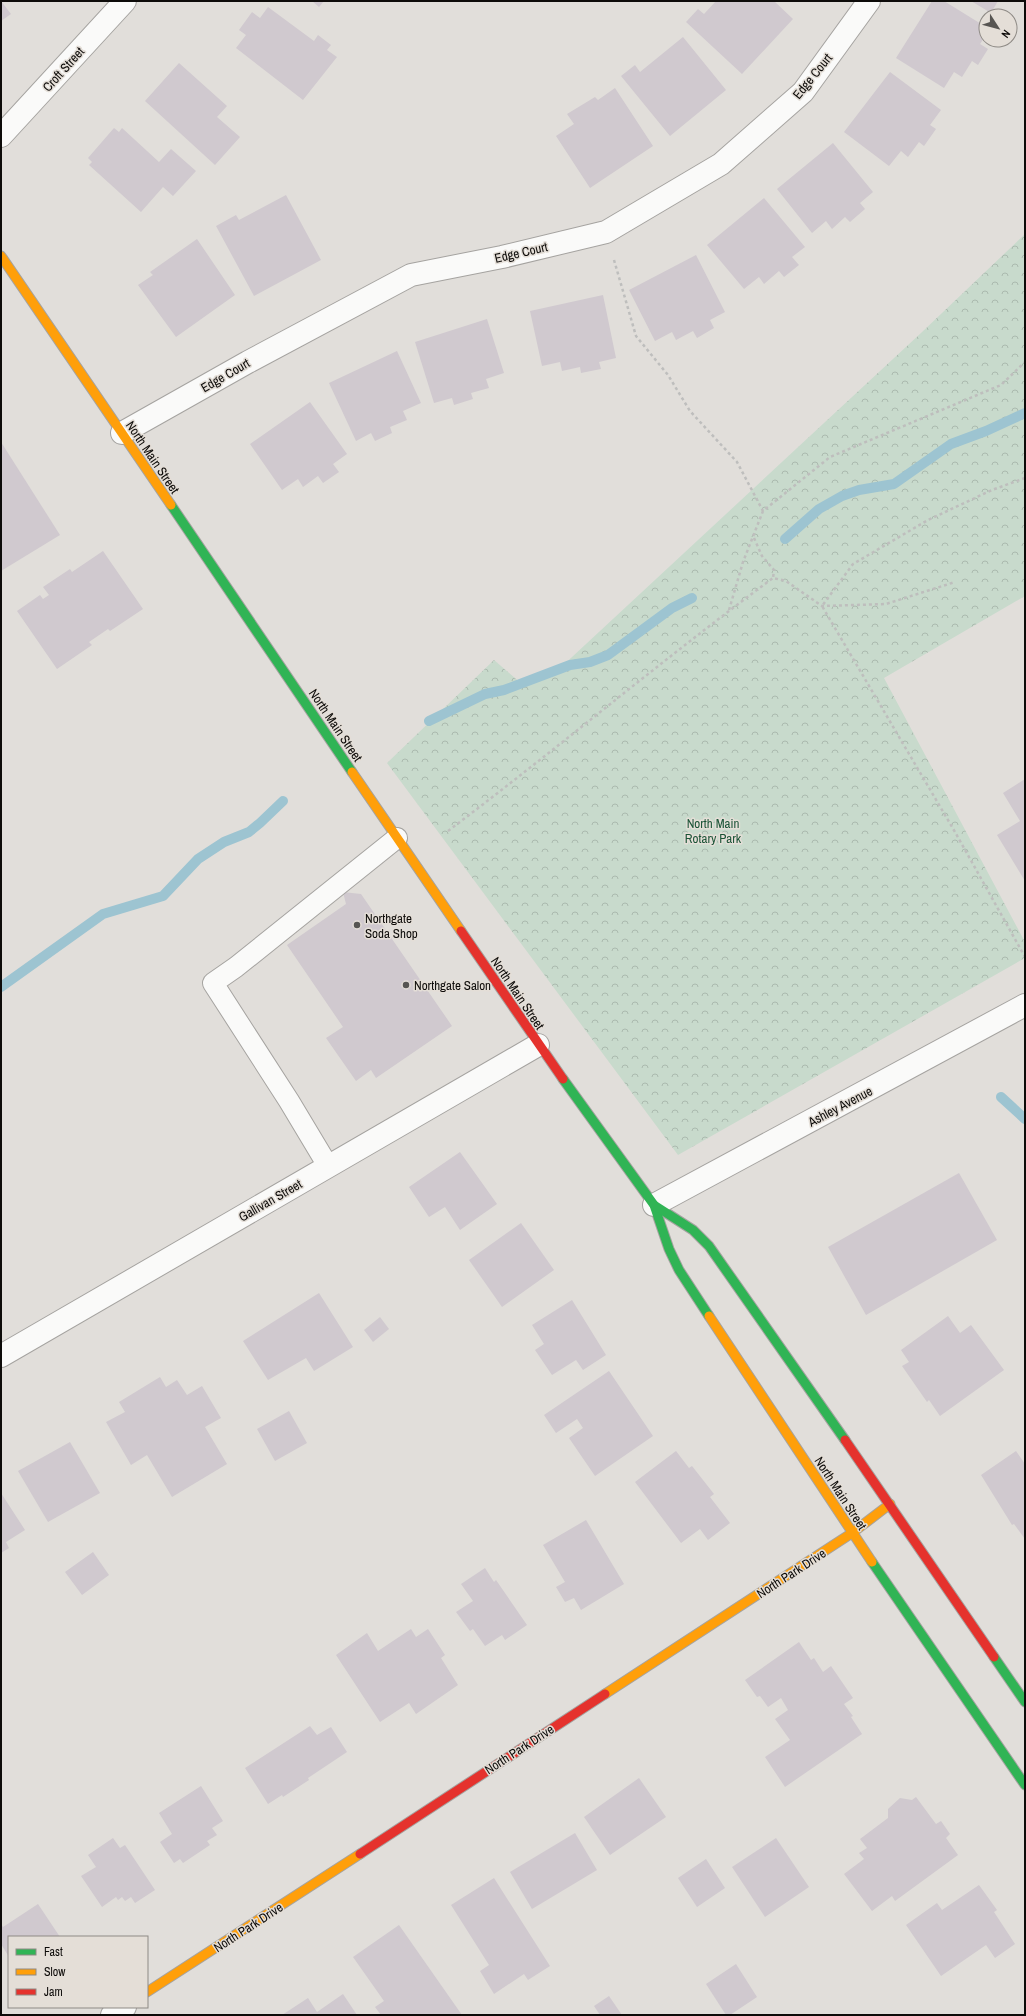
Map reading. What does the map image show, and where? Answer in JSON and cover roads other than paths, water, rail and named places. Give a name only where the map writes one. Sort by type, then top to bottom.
[{"type":"street","name":"Croft Street","points":[[1,136],[125,1]]},
{"type":"street","name":"Edge Court","points":[[122,433],[248,362],[411,275],[502,257],[606,232],[721,164],[803,92],[869,1]]},
{"type":"street","name":"North Main Street","points":[[1,256],[538,1045],[654,1205],[669,1249],[679,1270],[852,1533],[1025,1785]]},
{"type":"street","name":"Ashley Avenue","points":[[654,1205],[1025,1005]]},
{"type":"street","name":"Gallivan Street","points":[[1,1356],[538,1045]]},
{"type":"street","name":"North Main Street","points":[[654,1205],[693,1230],[709,1246],[800,1374],[1025,1702]]},
{"type":"street","name":"North Park Drive","points":[[148,1991],[852,1533],[890,1504]]},
{"type":"street","points":[[112,2015],[123,2008]]},
{"type":"lane","points":[[328,1166],[289,1101],[213,983],[236,967],[397,838]]},
{"type":"waterway","points":[[785,539],[819,509],[842,496],[859,490],[894,484],[951,444],[986,431],[1025,413]]},
{"type":"waterway","points":[[429,721],[485,694],[504,690],[570,665],[590,662],[608,655],[672,608],[692,598]]},
{"type":"waterway","points":[[1,987],[103,914],[163,896],[198,859],[224,842],[249,832],[283,801]]},
{"type":"waterway","points":[[1001,1097],[1025,1119]]},
{"type":"place","name":"Northgate Soda Shop","points":[[357,925]]},
{"type":"place","name":"Northgate Salon","points":[[406,985]]},
{"type":"park label","name":"North Main Rotary Park","points":[[713,830]]}]
